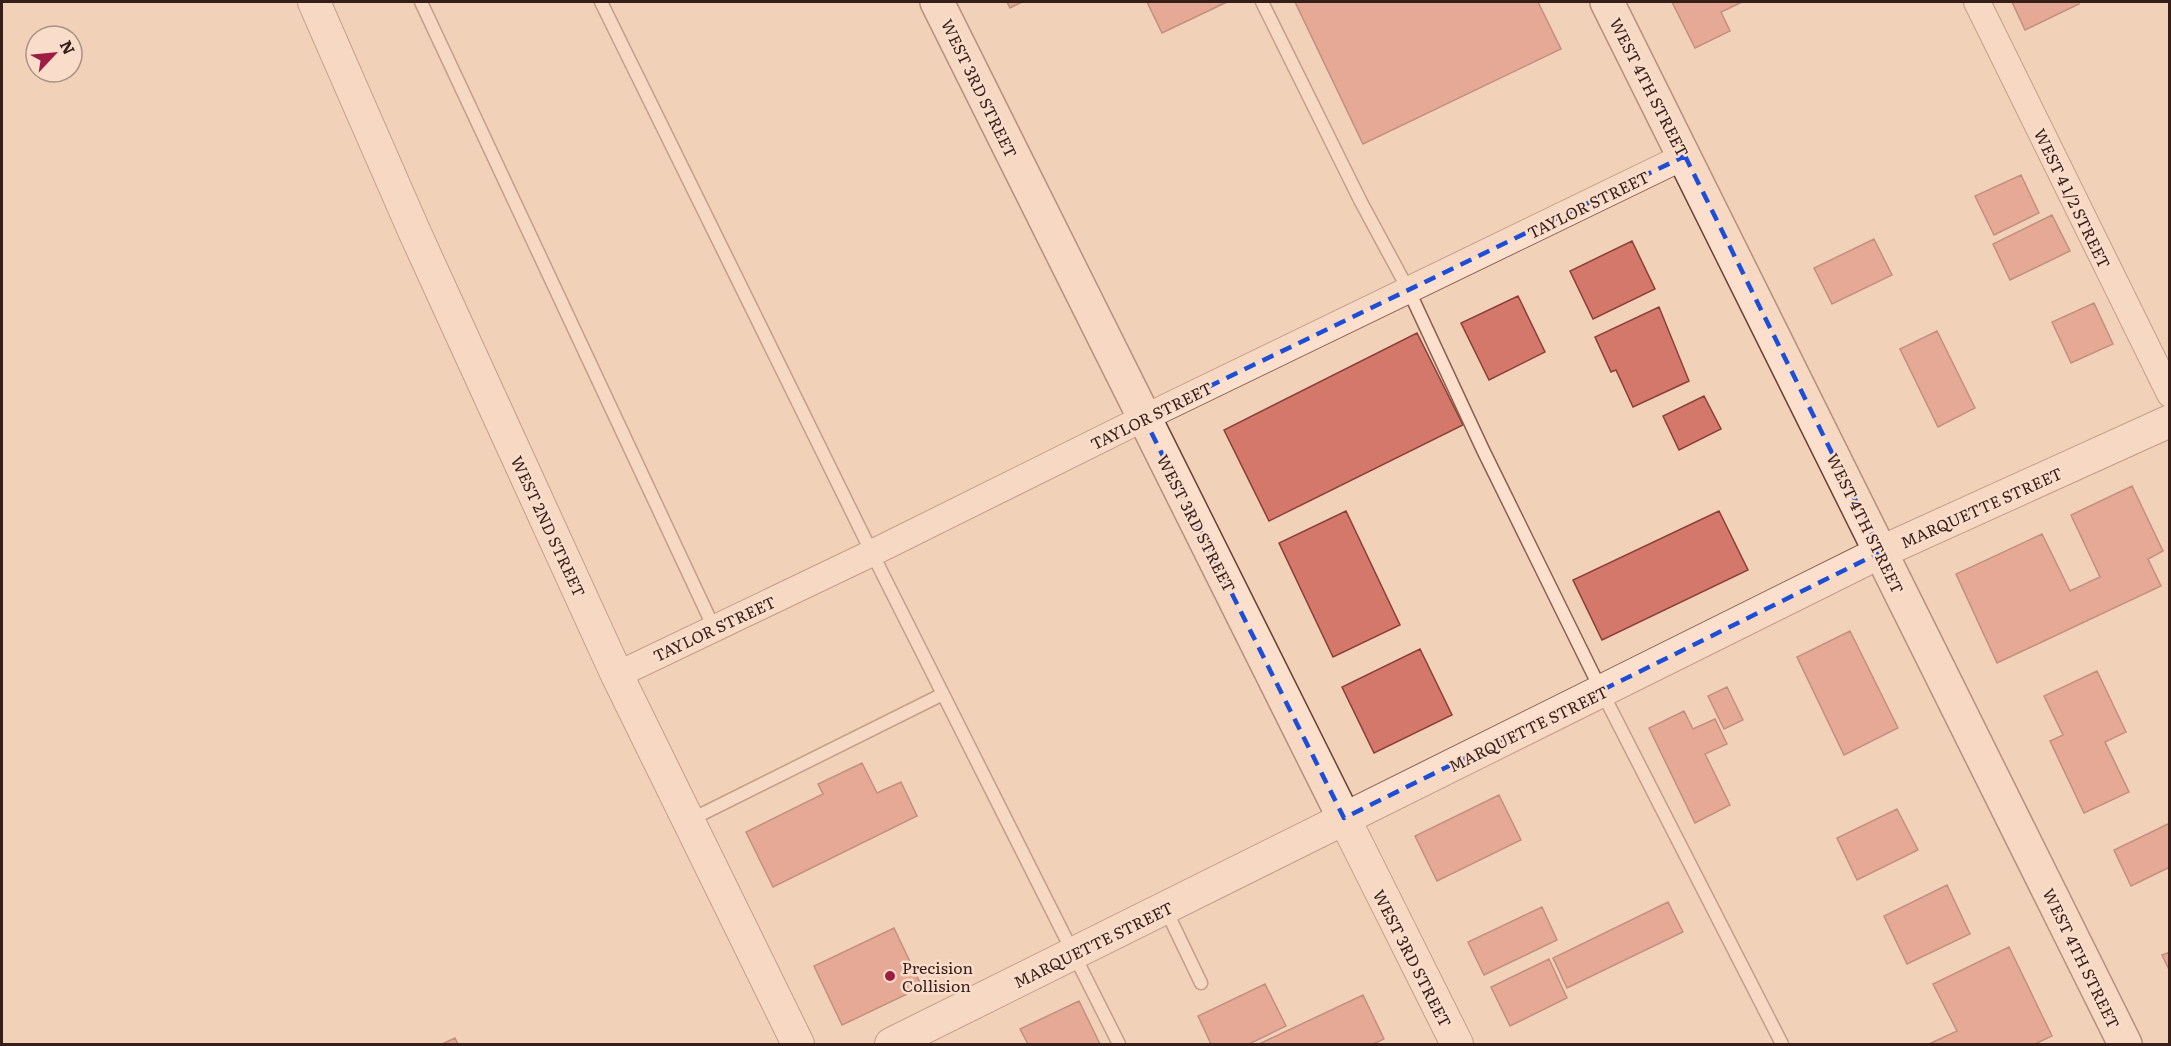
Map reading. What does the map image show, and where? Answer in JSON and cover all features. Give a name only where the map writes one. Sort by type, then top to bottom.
[{"type":"main road","name":"WEST 3RD STREET","points":[[938,2],[1344,818]]},
{"type":"main road","name":"WEST 4TH STREET","points":[[1607,2],[2125,1044]]},
{"type":"street","name":"WEST 2ND STREET","points":[[314,2],[420,244],[616,675],[798,1044]]},
{"type":"street","name":"WEST 4 1/2 STREET","points":[[1977,2],[2169,394]]},
{"type":"street","name":"TAYLOR STREET","points":[[616,675],[872,553],[1144,418],[1685,156]]},
{"type":"street","name":"MARQUETTE STREET","points":[[891,1044],[1881,552],[2169,421]]},
{"type":"street","name":"WEST 3RD STREET","points":[[1344,818],[1457,1044]]},
{"type":"lane","points":[[421,2],[714,628]]},
{"type":"lane","points":[[601,2],[872,553],[1119,1044]]},
{"type":"lane","points":[[1262,2],[1361,202],[1409,291],[1483,450],[1602,692],[1782,1044]]},
{"type":"lane","points":[[688,821],[943,694]]},
{"type":"lane","points":[[1164,908],[1201,983]]},
{"type":"highlighted area","points":[[1685,156],[1881,552],[1344,818],[1144,418]]},
{"type":"building","points":[[1007,2],[1022,2],[1010,8]]},
{"type":"building","points":[[1147,2],[1227,2],[1162,33]]},
{"type":"building","points":[[1295,2],[1538,2],[1561,49],[1363,144]]},
{"type":"building","points":[[1672,2],[1742,2],[1721,12],[1730,31],[1695,48]]},
{"type":"building","points":[[2012,2],[2078,2],[2079,4],[2025,30]]},
{"type":"building","points":[[2021,175],[2039,213],[1994,235],[1975,196]]},
{"type":"building","points":[[2052,215],[2070,251],[2010,280],[1993,244]]},
{"type":"building","points":[[1874,239],[1892,275],[1832,304],[1814,268]]},
{"type":"building","points":[[1632,241],[1655,289],[1593,319],[1570,271]]},
{"type":"building","points":[[1518,296],[1545,352],[1489,380],[1461,323]]},
{"type":"building","points":[[2094,303],[2113,344],[2071,363],[2052,322]]},
{"type":"building","points":[[1659,307],[1689,381],[1633,407],[1616,370],[1611,372],[1595,337]]},
{"type":"building","points":[[1937,331],[1975,408],[1938,427],[1900,349]]},
{"type":"building","points":[[1417,333],[1463,425],[1269,521],[1224,430]]},
{"type":"building","points":[[1704,396],[1721,429],[1679,450],[1663,416]]},
{"type":"building","points":[[2132,486],[2163,551],[2148,559],[2161,586],[1997,663],[1956,574],[2042,534],[2070,591],[2100,577],[2071,515]]},
{"type":"building","points":[[1346,511],[1400,625],[1333,657],[1279,543]]},
{"type":"building","points":[[1719,511],[1748,570],[1602,640],[1573,580]]},
{"type":"building","points":[[1850,631],[1898,728],[1844,755],[1797,657]]},
{"type":"building","points":[[1420,649],[1452,715],[1374,753],[1342,687]]},
{"type":"building","points":[[2097,671],[2126,732],[2105,742],[2129,792],[2084,813],[2050,741],[2063,735],[2044,696]]},
{"type":"building","points":[[1727,687],[1743,720],[1724,729],[1708,696]]},
{"type":"building","points":[[1684,711],[1693,729],[1715,719],[1727,744],[1705,754],[1730,805],[1695,823],[1649,728]]},
{"type":"building","points":[[862,763],[877,793],[901,782],[917,816],[773,887],[746,832],[823,794],[818,784]]},
{"type":"building","points":[[1499,795],[1521,840],[1437,881],[1415,836]]},
{"type":"building","points":[[1897,809],[1918,850],[1857,880],[1837,838]]},
{"type":"building","points":[[2170,823],[2170,867],[2131,886],[2114,850]]},
{"type":"building","points":[[1947,885],[1970,934],[1907,964],[1884,916]]},
{"type":"building","points":[[1668,902],[1683,932],[1567,988],[1553,958]]},
{"type":"building","points":[[1542,907],[1557,940],[1484,975],[1468,942]]},
{"type":"building","points":[[894,928],[922,987],[842,1025],[814,966]]},
{"type":"building","points":[[2009,947],[2052,1036],[2035,1044],[1929,1044],[1957,1031],[1933,984]]},
{"type":"building","points":[[2170,952],[2170,972],[2162,955]]},
{"type":"building","points":[[1549,959],[1567,998],[1510,1026],[1491,987]]},
{"type":"building","points":[[1265,984],[1286,1026],[1249,1044],[1211,1044],[1198,1016]]},
{"type":"building","points":[[1363,995],[1384,1039],[1373,1044],[1259,1044]]},
{"type":"building","points":[[1079,1001],[1100,1044],[1028,1044],[1020,1029]]},
{"type":"building","points":[[455,1038],[458,1044],[442,1044]]},
{"type":"place","name":"Precision Collision","points":[[890,976]]}]
